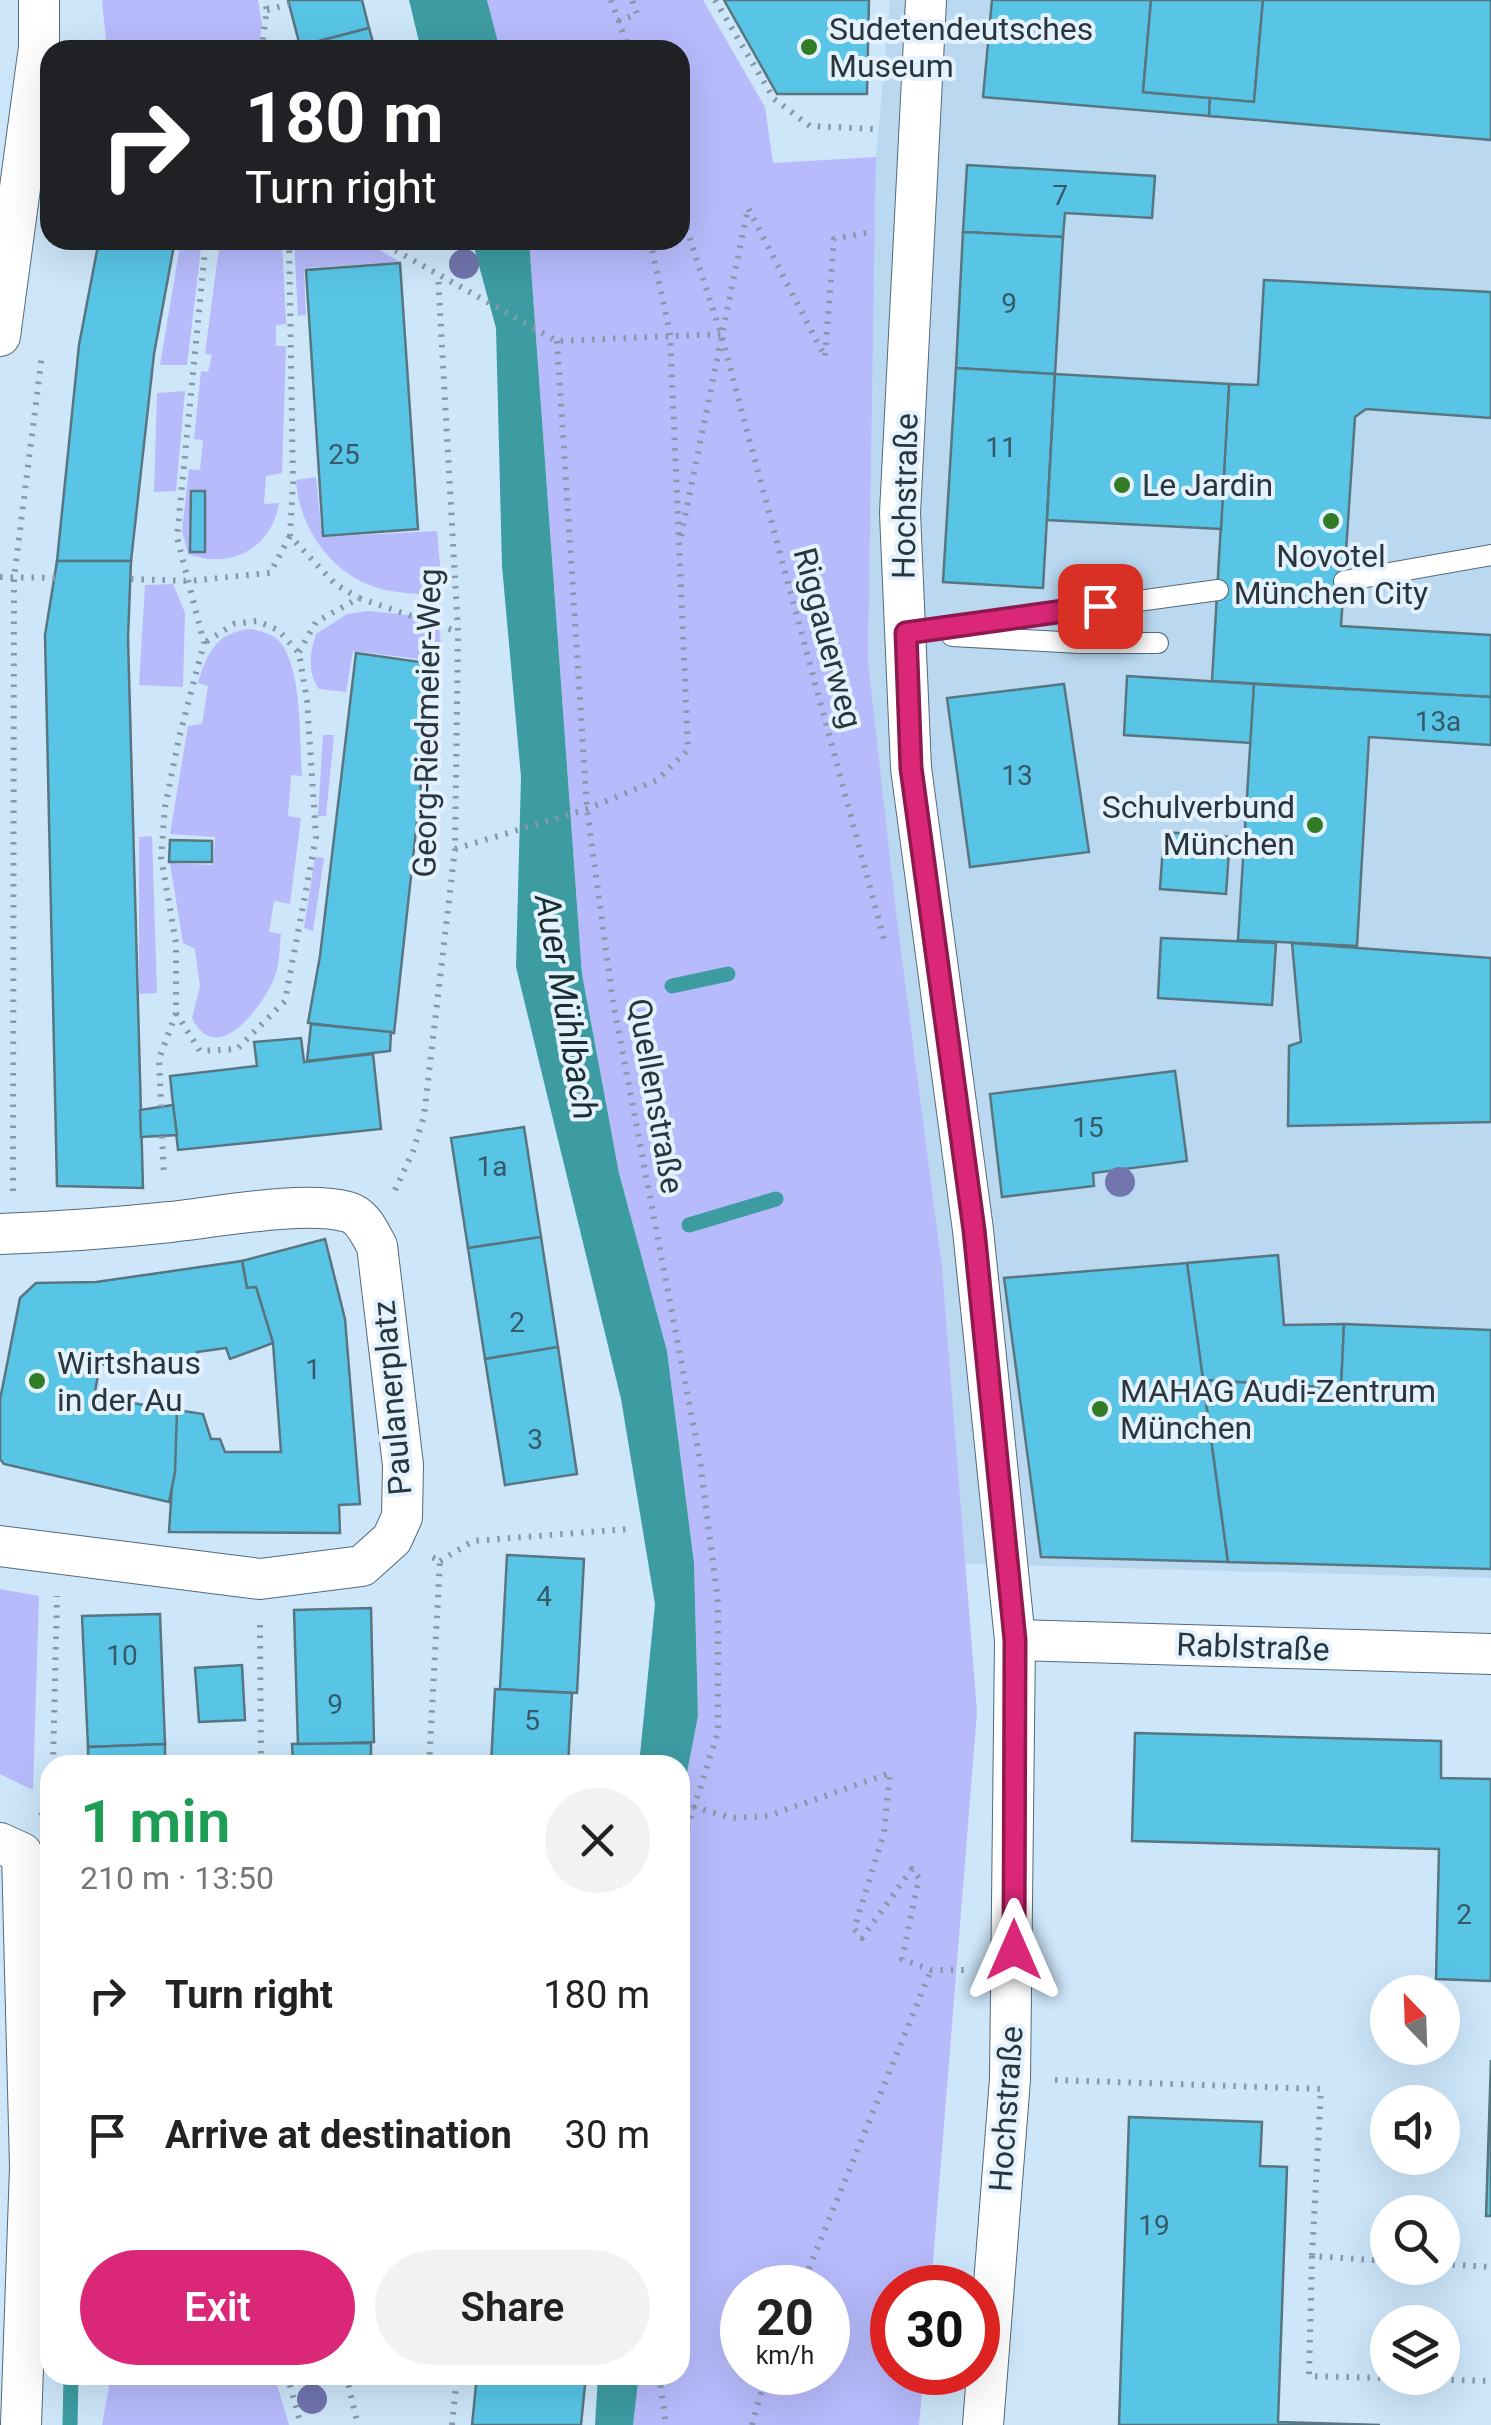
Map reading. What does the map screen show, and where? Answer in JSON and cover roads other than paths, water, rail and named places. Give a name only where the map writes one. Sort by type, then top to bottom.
[{"type":"street","points":[[0,336],[39,47],[39,0]]},
{"type":"street","name":"Hochstraße","points":[[926,0],[900,514],[911,768],[974,1230],[1015,1640],[1010,2079],[983,2425]]},
{"type":"street","name":"Paulanerplatz","points":[[0,1546],[260,1578],[362,1566],[392,1539],[402,1518],[403,1464],[377,1246],[352,1212],[324,1209],[7,1233]]},
{"type":"street","name":"Rablstraße","points":[[1015,1640],[1491,1654]]},
{"type":"street","points":[[0,1843],[22,1853],[30,2168],[21,2425]]},
{"type":"lane","points":[[1344,581],[1491,555]]},
{"type":"lane","points":[[906,633],[1218,590]]},
{"type":"lane","points":[[906,633],[1080,643],[1158,643]]},
{"type":"water","points":[[409,0],[487,0],[497,40],[419,40]]},
{"type":"water","name":"Auer Mühlbach","points":[[475,250],[530,250],[582,974],[619,1173],[667,1351],[694,1563],[698,1716],[690,1757],[640,1755],[655,1604],[621,1399],[516,967],[521,777],[502,566],[496,328]]},
{"type":"water","points":[[597,2385],[638,2385],[633,2425],[595,2425]]},
{"type":"waterway","points":[[672,986],[728,974]]},
{"type":"waterway","points":[[689,1225],[776,1199]]},
{"type":"waterway","points":[[70,2425],[71,2385]]},
{"type":"place","name":"Sudetendeutsches Museum","points":[[809,47]]},
{"type":"place","name":"Le Jardin","points":[[1122,485]]},
{"type":"place","name":"Novotel München City","points":[[1331,521]]},
{"type":"place","name":"Schulverbund München","points":[[1315,825]]},
{"type":"place","name":"Wirtshaus in der Au","points":[[37,1381]]},
{"type":"place","name":"MAHAG Audi-Zentrum München","points":[[1100,1409]]}]
